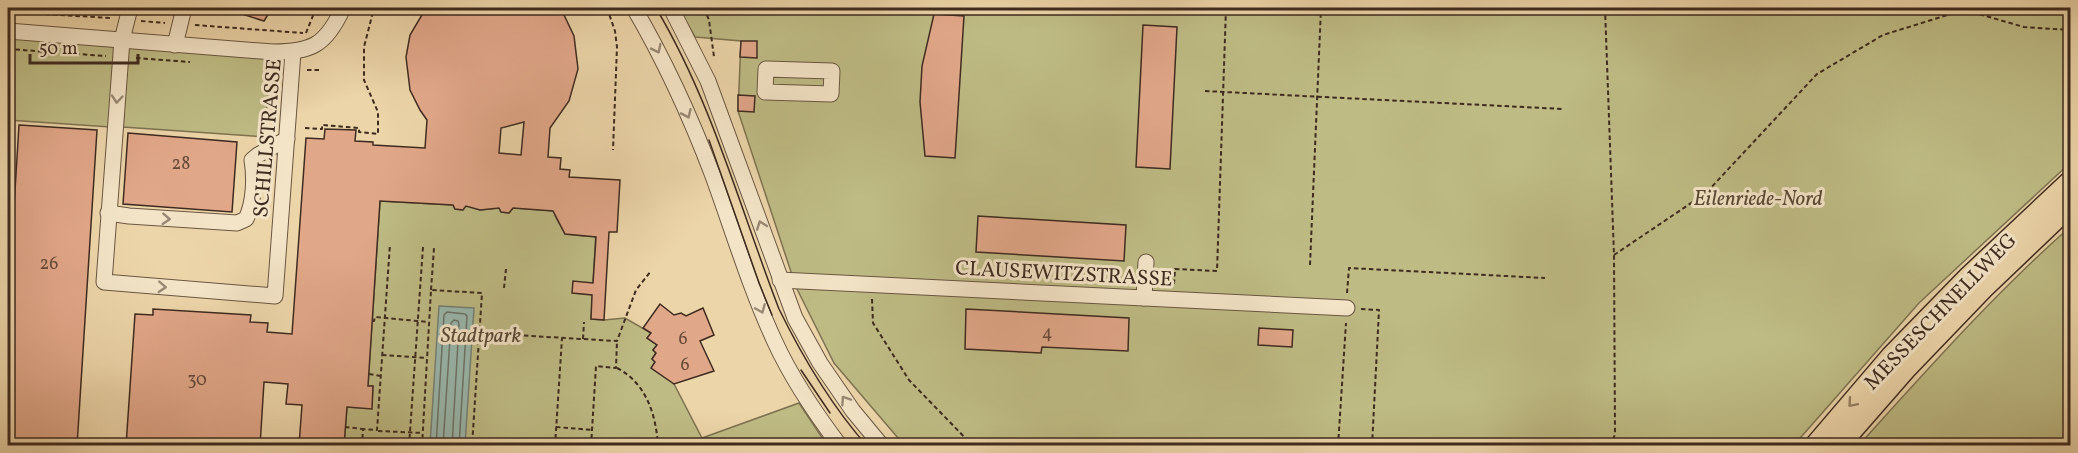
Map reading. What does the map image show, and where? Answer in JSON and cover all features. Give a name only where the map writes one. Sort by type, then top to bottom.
[{"type":"highway","name":"MESSESCHNELLWEG","points":[[1816,446],[1892,357],[1970,277],[2070,183]]},
{"type":"highway","name":"MESSESCHNELLWEG","points":[[1837,446],[1959,311],[2070,204]]},
{"type":"street","points":[[175,45],[184,8]]},
{"type":"street","name":"SCHILLSTRASSE","points":[[108,213],[104,282],[275,296],[293,52],[308,48],[322,40],[333,27],[343,8]]},
{"type":"street","points":[[634,8],[650,35],[697,136],[754,293],[776,344],[801,390],[840,446]]},
{"type":"street","points":[[670,8],[708,81],[795,318],[820,363],[853,411],[882,446]]},
{"type":"street","points":[[129,14],[120,57],[108,213],[237,223],[246,219],[250,210],[254,170],[252,160],[287,139]]},
{"type":"street","points":[[8,32],[293,52]]},
{"type":"street","points":[[1144,298],[1146,262]]},
{"type":"street","name":"CLAUSEWITZSTRASSE","points":[[780,280],[1347,308]]},
{"type":"path","points":[[8,12],[129,14],[180,24],[306,34],[316,8]]},
{"type":"path","points":[[305,128],[322,129],[322,125],[359,128],[359,132],[378,134],[378,111],[364,80],[364,47],[374,8]]},
{"type":"path","points":[[607,8],[615,31],[617,47],[613,150]]},
{"type":"path","points":[[704,8],[709,20],[714,59]]},
{"type":"path","points":[[1173,300],[1175,269],[1217,271],[1226,8]]},
{"type":"path","points":[[1310,265],[1321,8]]},
{"type":"path","points":[[1605,8],[1614,255],[1615,434],[1611,446]]},
{"type":"path","points":[[1958,8],[2024,27],[2070,30]]},
{"type":"path","points":[[1614,255],[1706,193],[1817,74],[1882,35],[1970,8]]},
{"type":"path","points":[[8,49],[190,62]]},
{"type":"path","points":[[292,70],[320,70]]},
{"type":"path","points":[[1205,91],[1562,109]]},
{"type":"path","points":[[377,430],[390,244]]},
{"type":"path","points":[[409,446],[423,247]]},
{"type":"path","points":[[422,446],[434,248]]},
{"type":"path","points":[[1338,446],[1349,268],[1545,278]]},
{"type":"path","points":[[504,288],[506,269]]},
{"type":"path","points":[[616,368],[617,340],[636,290],[651,271]]},
{"type":"path","points":[[871,285],[873,323],[909,380],[973,446]]},
{"type":"path","points":[[431,290],[482,293],[472,446]]},
{"type":"path","points":[[1347,308],[1378,310],[1372,446]]},
{"type":"path","points":[[372,321],[375,317],[429,322]]},
{"type":"path","points":[[583,339],[584,322]]},
{"type":"path","points":[[479,333],[617,340]]},
{"type":"path","points":[[555,446],[562,338]]},
{"type":"path","points":[[382,355],[427,358]]},
{"type":"path","points":[[591,446],[596,366],[616,368],[627,373],[637,382],[649,403],[657,429],[658,446]]},
{"type":"path","points":[[369,374],[381,376]]},
{"type":"path","points":[[345,427],[423,433]]},
{"type":"path","points":[[556,427],[592,430]]},
{"type":"path","points":[[362,446],[363,429]]},
{"type":"green space","name":"Eilenriede-Nord","points":[[678,8],[2070,8],[2070,163],[1919,303],[1794,445],[904,445],[834,363],[796,287],[738,111],[741,41],[695,37]]},
{"type":"green space","points":[[8,38],[115,46],[110,127],[8,120]]},
{"type":"green space","points":[[128,47],[270,58],[265,137],[123,127]]},
{"type":"green space","name":"Stadtpark","points":[[380,201],[453,205],[455,209],[462,210],[467,205],[480,210],[499,208],[501,212],[509,213],[513,208],[556,211],[555,216],[565,234],[585,236],[590,231],[596,231],[591,319],[625,318],[651,333],[647,338],[657,345],[653,350],[656,353],[652,359],[674,384],[702,438],[799,403],[827,445],[344,446],[347,407],[363,408],[372,405],[373,386],[368,386]]},
{"type":"green space","points":[[2070,227],[2070,445],[1859,445],[1988,306]]},
{"type":"water","points":[[439,306],[474,308],[465,445],[430,445]]},
{"type":"building","points":[[229,8],[272,8],[264,21],[229,10]]},
{"type":"building","points":[[426,8],[558,8],[564,15],[574,36],[578,69],[569,101],[550,128],[548,157],[561,158],[560,169],[570,170],[569,177],[620,180],[617,232],[609,232],[604,320],[591,319],[592,295],[572,293],[573,281],[593,283],[596,237],[565,234],[553,211],[513,208],[509,213],[501,212],[499,208],[480,210],[466,206],[463,210],[455,209],[453,205],[380,201],[368,386],[373,386],[372,409],[347,407],[344,446],[299,446],[302,405],[286,404],[288,384],[264,382],[260,446],[126,446],[135,314],[153,315],[153,309],[251,315],[250,322],[268,323],[267,332],[292,334],[306,138],[324,139],[325,129],[356,130],[355,141],[373,142],[373,145],[425,148],[427,120],[410,90],[406,57],[410,35]],"holes":[[[524,122],[521,155],[499,153],[501,128]]]},
{"type":"building","points":[[934,14],[964,16],[955,158],[925,156],[920,102],[922,66]]},
{"type":"building","points":[[1143,25],[1177,27],[1170,169],[1136,167]]},
{"type":"building","points":[[741,41],[757,41],[757,58],[740,57]]},
{"type":"building","points":[[738,95],[755,96],[754,112],[738,111]]},
{"type":"building","points":[[19,125],[97,130],[77,446],[8,446],[8,305]]},
{"type":"building","points":[[128,133],[237,142],[232,212],[123,204]]},
{"type":"building","points":[[978,216],[1126,225],[1124,261],[976,252]]},
{"type":"building","points":[[660,304],[674,315],[681,313],[686,316],[703,308],[714,335],[700,341],[714,371],[674,384],[651,368],[655,362],[652,359],[656,353],[653,350],[657,345],[647,338],[651,333],[643,328]]},
{"type":"building","points":[[966,309],[1129,318],[1128,351],[1042,347],[1041,353],[965,349]]},
{"type":"building","points":[[1259,328],[1293,330],[1292,347],[1258,345]]},
{"type":"tram line","points":[[656,8],[676,44],[709,118],[779,309],[819,380],[841,414],[867,446]]},
{"type":"tram line","points":[[709,140],[772,315]]},
{"type":"tram line","points":[[801,370],[830,413]]}]
